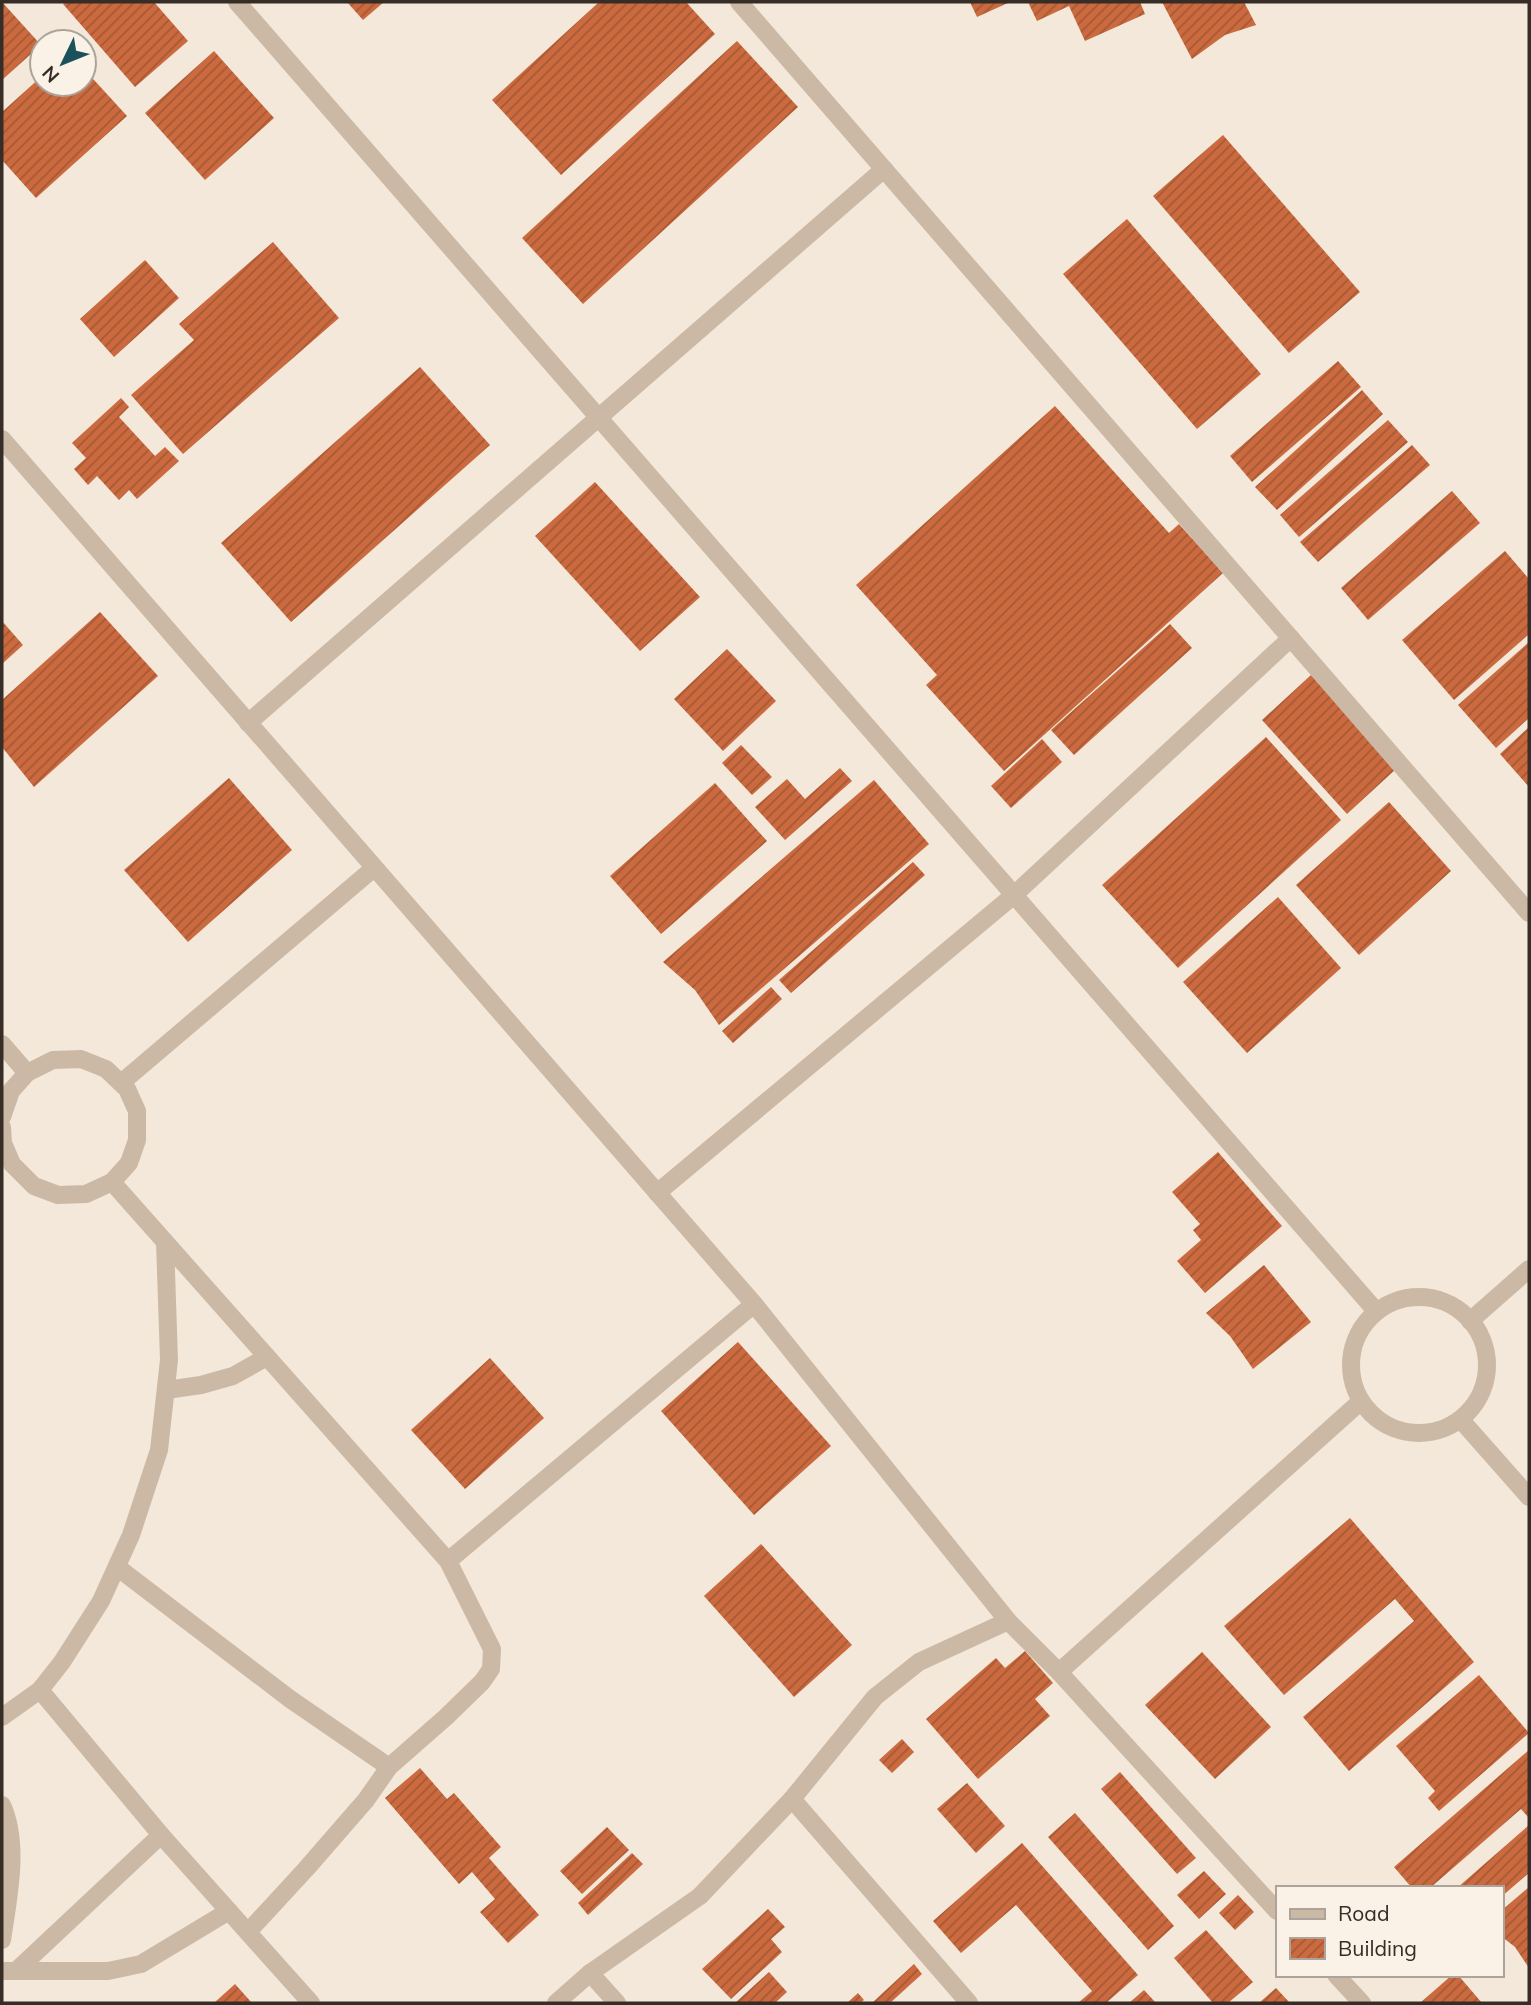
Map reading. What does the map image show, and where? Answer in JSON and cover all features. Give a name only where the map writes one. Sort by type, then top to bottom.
[{"type":"street","points":[[236,2],[1376,1311]]},
{"type":"street","points":[[739,2],[1529,913]]},
{"type":"street","points":[[248,723],[884,169]]},
{"type":"street","points":[[2,439],[754,1304],[1008,1621],[1059,1672],[1276,1910]]},
{"type":"street","points":[[657,1193],[1014,895],[1291,638]]},
{"type":"street","points":[[121,1083],[374,868]]},
{"type":"street","points":[[2,1044],[27,1073]]},
{"type":"street","points":[[2,1117],[11,1091],[27,1073],[53,1060],[81,1059],[106,1069],[127,1089],[137,1111],[137,1140],[129,1163],[112,1182],[86,1194],[58,1195],[34,1186],[7,1169],[2,1127]]},
{"type":"street","points":[[112,1182],[448,1561],[492,1649],[491,1669],[482,1682],[389,1767],[366,1800],[248,1932]]},
{"type":"street","points":[[2,1717],[40,1690],[62,1662],[101,1601],[131,1535],[159,1450],[166,1390],[169,1360],[165,1242]]},
{"type":"street","points":[[1470,1321],[1529,1269]]},
{"type":"street","points":[[1430,1297],[1454,1306],[1476,1327],[1486,1349],[1487,1378],[1478,1401],[1461,1420],[1435,1432],[1406,1433],[1383,1424],[1360,1402],[1352,1381],[1350,1356],[1360,1329],[1376,1311],[1402,1298],[1430,1297]]},
{"type":"street","points":[[448,1561],[754,1304]]},
{"type":"street","points":[[166,1390],[201,1385],[233,1376],[267,1357]]},
{"type":"street","points":[[1059,1672],[1360,1402]]},
{"type":"street","points":[[1461,1420],[1529,1497]]},
{"type":"street","points":[[117,1567],[290,1699],[389,1767]]},
{"type":"street","points":[[556,2003],[590,1973],[700,1896],[792,1799],[876,1697],[919,1662],[1008,1621]]},
{"type":"street","points":[[40,1690],[161,1835],[311,2003]]},
{"type":"street","points":[[792,1799],[969,2003]]},
{"type":"street","points":[[2,1805],[10,1831],[11,1853],[10,1886],[2,1940]]},
{"type":"street","points":[[9,1970],[161,1835]]},
{"type":"street","points":[[9,1970],[108,1971],[141,1964],[229,1911]]},
{"type":"street","points":[[590,1973],[617,2003]]},
{"type":"street","points":[[1338,1977],[1362,2003]]},
{"type":"building","points":[[2,2],[28,31],[28,57],[2,80]]},
{"type":"building","points":[[154,2],[188,41],[135,87],[98,44],[98,28],[84,28],[63,4]]},
{"type":"building","points":[[347,2],[384,2],[363,20]]},
{"type":"building","points":[[599,2],[686,2],[715,34],[561,175],[492,100]]},
{"type":"building","points":[[970,2],[1010,2],[977,17]]},
{"type":"building","points":[[1028,2],[1140,2],[1145,14],[1085,41],[1069,6],[1037,21]]},
{"type":"building","points":[[1162,2],[1244,2],[1256,25],[1225,35],[1192,59]]},
{"type":"building","points":[[737,41],[798,107],[583,304],[522,238]]},
{"type":"building","points":[[214,51],[274,118],[205,180],[145,113]]},
{"type":"building","points":[[98,84],[127,116],[36,198],[2,160],[2,112],[28,89],[28,98],[98,98]]},
{"type":"building","points":[[1223,135],[1360,292],[1289,353],[1153,196]]},
{"type":"building","points":[[1127,219],[1261,374],[1197,429],[1063,274]]},
{"type":"building","points":[[273,242],[339,318],[183,454],[131,395],[194,340],[179,324]]},
{"type":"building","points":[[145,260],[179,298],[114,357],[80,319]]},
{"type":"building","points":[[1338,361],[1361,387],[1252,482],[1230,456]]},
{"type":"building","points":[[420,367],[490,445],[291,622],[221,543]]},
{"type":"building","points":[[1362,390],[1383,414],[1277,510],[1255,487]]},
{"type":"building","points":[[121,398],[129,407],[119,417],[155,456],[165,447],[179,461],[137,499],[129,490],[119,500],[97,476],[88,485],[74,469],[86,458],[72,443]]},
{"type":"building","points":[[1055,406],[1169,533],[1179,524],[1223,573],[1004,771],[926,685],[937,675],[856,585]]},
{"type":"building","points":[[1388,420],[1408,442],[1299,537],[1280,515]]},
{"type":"building","points":[[1412,445],[1430,465],[1318,562],[1300,542]]},
{"type":"building","points":[[595,482],[700,597],[640,651],[535,536]]},
{"type":"building","points":[[1452,491],[1480,523],[1368,620],[1341,588]]},
{"type":"building","points":[[1505,551],[1529,579],[1529,634],[1454,700],[1402,640]]},
{"type":"building","points":[[100,612],[158,676],[34,787],[2,747],[2,700]]},
{"type":"building","points":[[2,621],[23,645],[2,664]]},
{"type":"building","points":[[1170,624],[1192,648],[1074,755],[1051,730]]},
{"type":"building","points":[[1529,642],[1529,718],[1496,748],[1458,705]]},
{"type":"building","points":[[727,649],[776,701],[723,751],[674,699]]},
{"type":"building","points":[[1311,675],[1396,769],[1347,814],[1262,720]]},
{"type":"building","points":[[1529,727],[1529,787],[1500,754]]},
{"type":"building","points":[[1266,737],[1341,820],[1178,968],[1102,885]]},
{"type":"building","points":[[1042,739],[1062,762],[1011,808],[991,786]]},
{"type":"building","points":[[741,745],[772,777],[752,795],[722,763]]},
{"type":"building","points":[[840,768],[852,781],[785,840],[755,807],[787,779],[805,799]]},
{"type":"building","points":[[229,778],[292,850],[188,942],[124,870]]},
{"type":"building","points":[[874,780],[929,844],[719,1025],[695,990],[663,962]]},
{"type":"building","points":[[715,783],[767,841],[661,934],[610,876]]},
{"type":"building","points":[[1389,802],[1451,871],[1359,955],[1296,885]]},
{"type":"building","points":[[913,862],[925,875],[791,993],[779,980]]},
{"type":"building","points":[[1278,897],[1341,968],[1247,1053],[1183,982]]},
{"type":"building","points":[[771,987],[782,999],[733,1043],[722,1031]]},
{"type":"building","points":[[1218,1152],[1282,1226],[1205,1293],[1177,1261],[1201,1240],[1193,1230],[1200,1224],[1172,1192]]},
{"type":"building","points":[[1264,1265],[1311,1322],[1253,1369],[1230,1336],[1206,1313]]},
{"type":"building","points":[[738,1342],[831,1446],[754,1515],[661,1411]]},
{"type":"building","points":[[490,1358],[544,1418],[465,1489],[411,1430]]},
{"type":"building","points":[[1350,1518],[1474,1662],[1349,1771],[1303,1717],[1414,1621],[1395,1599],[1284,1695],[1224,1626]]},
{"type":"building","points":[[761,1544],[852,1645],[794,1697],[704,1596]]},
{"type":"building","points":[[1025,1651],[1053,1683],[1035,1699],[1050,1716],[978,1779],[926,1719],[996,1658],[1005,1668]]},
{"type":"building","points":[[1202,1652],[1271,1727],[1215,1779],[1145,1705]]},
{"type":"building","points":[[1479,1675],[1529,1733],[1439,1811],[1428,1798],[1435,1791],[1396,1746]]},
{"type":"building","points":[[902,1739],[914,1752],[892,1773],[879,1760]]},
{"type":"building","points":[[1529,1750],[1529,1818],[1521,1809],[1432,1886],[1410,1886],[1394,1867]]},
{"type":"building","points":[[420,1768],[447,1799],[454,1793],[501,1847],[489,1858],[539,1915],[508,1943],[480,1912],[495,1899],[472,1872],[459,1884],[385,1798]]},
{"type":"building","points":[[1120,1772],[1196,1858],[1177,1874],[1101,1789]]},
{"type":"building","points":[[967,1783],[1005,1826],[976,1853],[937,1809]]},
{"type":"building","points":[[1075,1813],[1174,1926],[1148,1950],[1048,1837]]},
{"type":"building","points":[[1529,1825],[1529,1873],[1503,1895],[1503,1886],[1459,1886]]},
{"type":"building","points":[[607,1827],[629,1850],[582,1894],[560,1871]]},
{"type":"building","points":[[1022,1843],[1138,1975],[1106,2003],[1078,2003],[1092,1991],[1016,1905],[961,1953],[933,1921]]},
{"type":"building","points":[[632,1853],[643,1864],[588,1915],[578,1903]]},
{"type":"building","points":[[1204,1871],[1226,1894],[1199,1919],[1177,1895]]},
{"type":"building","points":[[1529,1887],[1529,1968],[1515,1947],[1503,1938],[1503,1909]]},
{"type":"building","points":[[1238,1895],[1254,1912],[1235,1930],[1219,1913]]},
{"type":"building","points":[[768,1909],[785,1927],[771,1939],[782,1952],[731,1999],[702,1969]]},
{"type":"building","points":[[1206,1930],[1253,1982],[1228,2003],[1213,2003],[1174,1958]]},
{"type":"building","points":[[914,1964],[922,1974],[890,2003],[872,2003]]},
{"type":"building","points":[[769,1972],[787,1992],[775,2003],[735,2003]]},
{"type":"building","points":[[1450,1977],[1460,1977],[1482,2003],[1420,2003]]},
{"type":"building","points":[[235,1984],[252,2003],[214,2003]]},
{"type":"building","points":[[1276,1988],[1290,2003],[1259,2003]]},
{"type":"building","points":[[1144,1990],[1156,2003],[1129,2003]]},
{"type":"building","points":[[858,1993],[864,2000],[860,2003],[847,2003]]}]
